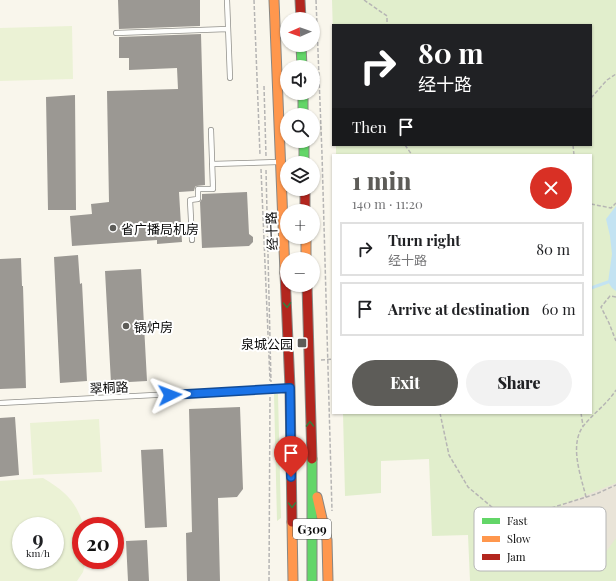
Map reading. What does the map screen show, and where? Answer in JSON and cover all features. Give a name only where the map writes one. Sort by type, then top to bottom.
[{"type":"main road","name":"经十路","points":[[274,0],[281,156]]},
{"type":"main road","points":[[300,0],[301,12]]},
{"type":"main road","name":"经十路","points":[[282,196],[290,388],[293,581]]},
{"type":"main road","name":"G309","points":[[307,292],[312,477],[312,581]]},
{"type":"main road","points":[[312,477],[327,540],[328,581]]},
{"type":"lane","points":[[227,0],[230,78]]},
{"type":"lane","points":[[116,33],[228,29]]},
{"type":"lane","points":[[192,240],[190,200],[198,200],[198,190],[213,189],[211,130]]},
{"type":"lane","points":[[212,164],[280,162]]},
{"type":"lane","name":"翠桐路","points":[[0,403],[290,388]]},
{"type":"path","points":[[254,0],[263,162],[271,390],[269,581]]},
{"type":"path","points":[[316,0],[322,154],[332,515]]},
{"type":"path","points":[[364,0],[387,16],[387,24]]},
{"type":"path","points":[[592,97],[607,80],[616,74]]},
{"type":"path","points":[[264,85],[263,162],[271,390]]},
{"type":"path","points":[[592,204],[611,208],[616,203]]},
{"type":"path","points":[[616,297],[610,296],[601,307],[616,341]]},
{"type":"path","points":[[586,497],[576,454],[577,441],[583,426],[609,400],[616,390]]},
{"type":"path","points":[[440,414],[449,455],[468,487],[492,507]]},
{"type":"path","points":[[581,414],[583,426]]},
{"type":"path","points":[[554,507],[586,497],[616,485]]},
{"type":"green space","points":[[332,0],[616,0],[616,581],[470,581],[468,535],[432,536],[429,459],[381,461],[381,493],[345,496],[343,414],[592,414],[592,154],[336,154],[336,146],[592,146],[592,24],[333,24]]},
{"type":"green space","points":[[72,26],[73,79],[0,81],[0,28]]},
{"type":"green space","points":[[274,394],[278,394],[281,518],[277,521]]},
{"type":"green space","points":[[99,419],[102,472],[33,475],[30,423]]},
{"type":"green space","points":[[43,478],[64,492],[73,503],[81,517],[72,517],[72,569],[84,569],[83,572],[77,581],[0,581],[0,481]]},
{"type":"shaded area","points":[[616,483],[616,538],[606,552],[606,507],[562,507],[562,505]]},
{"type":"water","points":[[616,206],[616,291],[608,282],[612,254],[606,219]]},
{"type":"building","points":[[118,0],[200,0],[200,26],[119,29]]},
{"type":"building","points":[[201,34],[205,185],[196,186],[194,191],[179,192],[182,242],[157,244],[157,240],[72,246],[70,216],[92,214],[91,204],[109,202],[107,91],[178,89],[177,68],[129,70],[129,58],[119,58],[119,37]]},
{"type":"building","points":[[75,95],[76,210],[48,210],[46,97]]},
{"type":"building","points":[[247,192],[249,234],[253,237],[253,242],[249,246],[202,248],[200,202],[202,199],[202,194]]},
{"type":"building","points":[[78,255],[80,284],[82,283],[87,381],[60,383],[54,257]]},
{"type":"building","points":[[21,258],[26,388],[0,389],[0,259]]},
{"type":"building","name":"锅炉房","points":[[141,269],[147,381],[111,383],[105,271]]},
{"type":"building","points":[[240,407],[243,489],[237,497],[218,498],[220,581],[187,581],[186,533],[192,532],[189,409]]},
{"type":"building","points":[[15,417],[19,475],[0,477],[0,418]]},
{"type":"building","points":[[163,449],[167,527],[145,528],[141,450]]},
{"type":"building","points":[[147,540],[149,581],[128,581],[126,541]]},
{"type":"waterway","points":[[592,288],[608,282]]},
{"type":"traffic: fast","points":[[301,52],[302,60]]},
{"type":"traffic: fast","points":[[303,100],[303,108]]},
{"type":"traffic: fast","points":[[304,148],[304,156]]},
{"type":"traffic: fast","points":[[312,459],[312,581]]},
{"type":"traffic: slow","points":[[274,0],[284,252]]},
{"type":"traffic: slow","points":[[306,244],[306,252]]},
{"type":"traffic: slow","points":[[317,497],[327,540],[328,581]]},
{"type":"traffic: slow","points":[[292,522],[293,581]]},
{"type":"traffic: jam","points":[[300,0],[301,12]]},
{"type":"traffic: jam","points":[[305,196],[305,204]]},
{"type":"traffic: jam","points":[[286,292],[290,388],[292,522]]},
{"type":"traffic: jam","points":[[307,292],[312,459]]},
{"type":"place","name":"省广播局机房","points":[[113,228]]},
{"type":"place","name":"锅炉房","points":[[126,326]]},
{"type":"place","name":"泉城公园","points":[[302,343]]},
{"type":"route","points":[[170,395],[290,388],[291,477]]}]
